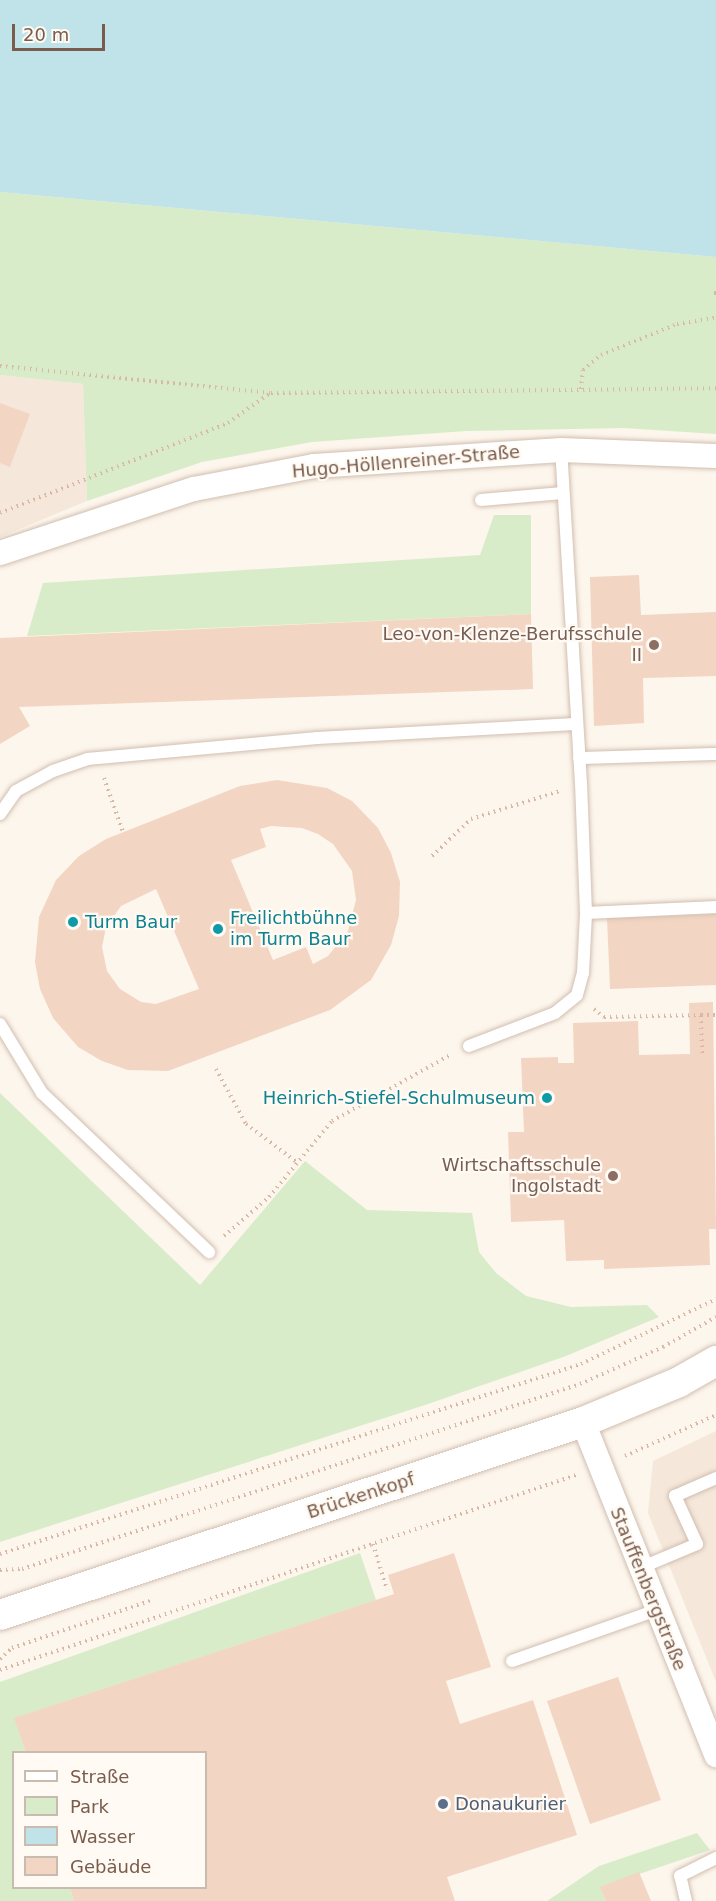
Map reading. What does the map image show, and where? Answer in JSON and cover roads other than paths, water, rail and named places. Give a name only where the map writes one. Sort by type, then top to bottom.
[{"type":"street","name":"Hugo-Höllenreiner-Straße","points":[[0,554],[194,489],[314,466],[561,450],[716,456]]},
{"type":"street","name":"Brückenkopf","points":[[0,1615],[583,1422],[669,1386],[716,1360]]},
{"type":"street","name":"Stauffenbergstraße","points":[[583,1422],[598,1467],[716,1755]]},
{"type":"lane","points":[[470,1046],[555,1013],[577,995],[584,973],[586,913],[581,784],[575,724],[561,450]]},
{"type":"lane","points":[[481,500],[563,493]]},
{"type":"lane","points":[[0,814],[16,790],[53,771],[97,758],[317,738],[575,724]]},
{"type":"lane","points":[[579,758],[716,754]]},
{"type":"lane","points":[[586,913],[716,907]]},
{"type":"lane","points":[[0,1024],[42,1093],[209,1252]]},
{"type":"lane","points":[[639,1568],[697,1544],[675,1496],[716,1478]]},
{"type":"lane","points":[[512,1661],[657,1610]]},
{"type":"lane","points":[[686,1901],[680,1876],[716,1858]]},
{"type":"water","points":[[0,0],[716,0],[716,257],[0,192]]},
{"type":"place","name":"Leo-von-Klenze-Berufsschule II","points":[[654,645]]},
{"type":"place","name":"Turm Baur","points":[[73,922]]},
{"type":"place","name":"Freilichtbühne im Turm Baur","points":[[218,929]]},
{"type":"place","name":"Heinrich-Stiefel-Schulmuseum","points":[[547,1098]]},
{"type":"place","name":"Wirtschaftsschule Ingolstadt","points":[[613,1176]]},
{"type":"place","name":"Donaukurier","points":[[443,1804]]}]
